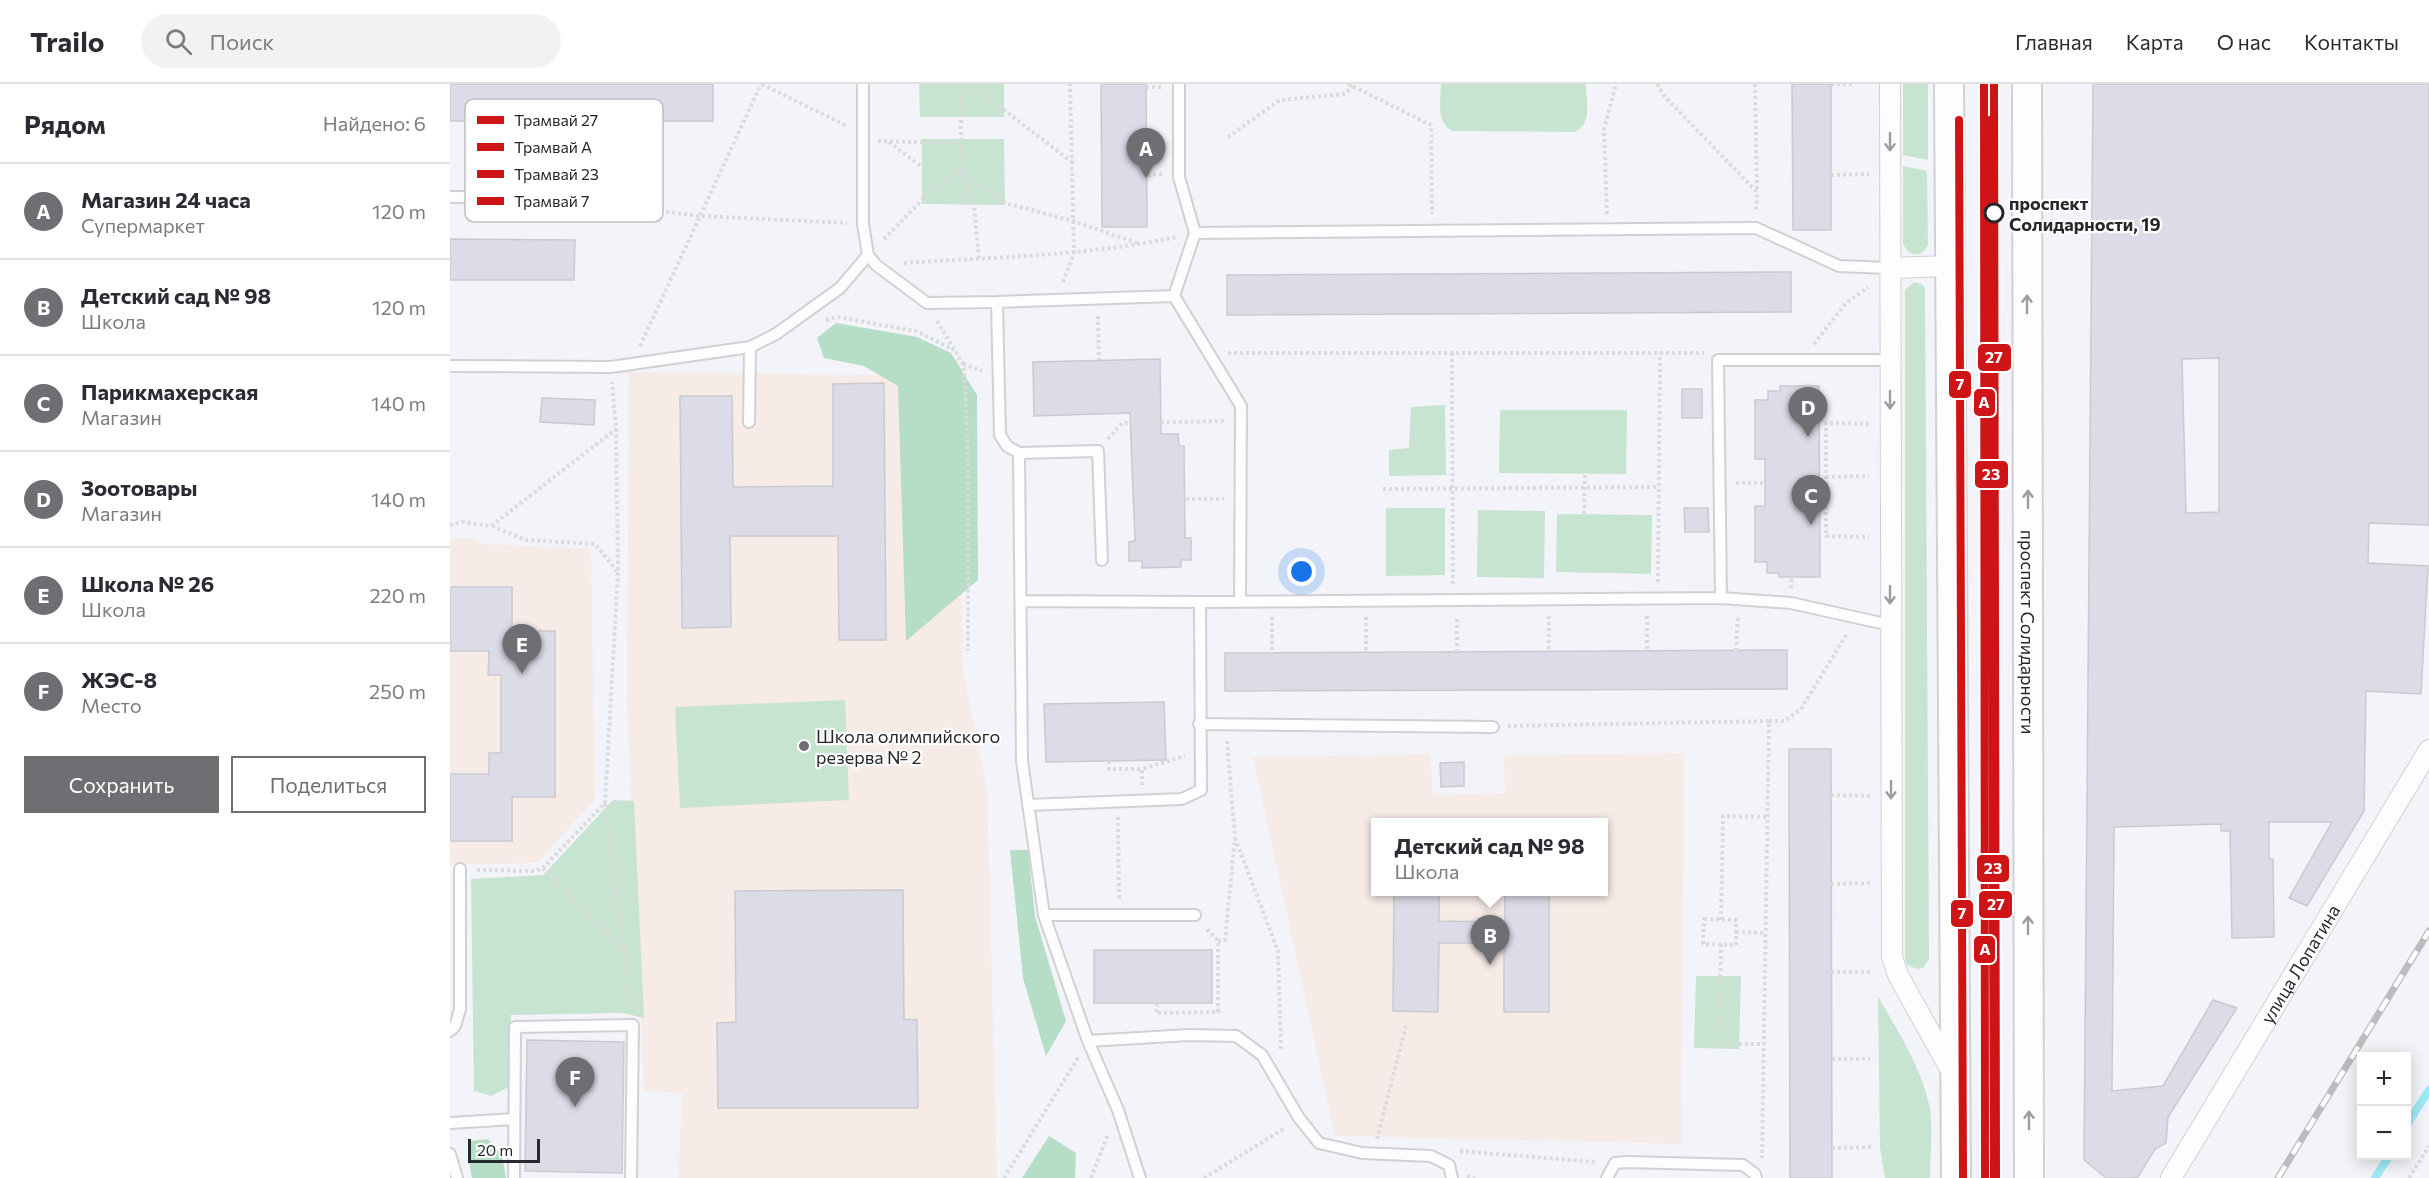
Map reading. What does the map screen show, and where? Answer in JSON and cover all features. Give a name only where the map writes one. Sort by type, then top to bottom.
[{"type":"main road","points":[[1949,84],[1956,1178]]},
{"type":"main road","name":"проспект Солидарности","points":[[2027,84],[2029,1178]]},
{"type":"street","points":[[1890,84],[1892,957],[1898,975],[1955,1078]]},
{"type":"street","points":[[1890,268],[1949,266]]},
{"type":"street","name":"улица Лопатина","points":[[2171,1178],[2429,750]]},
{"type":"lane","points":[[863,84],[863,224],[868,255],[876,265],[927,303],[1174,296]]},
{"type":"lane","points":[[1174,296],[1195,233],[1179,177],[1179,84]]},
{"type":"lane","points":[[1195,233],[1756,228],[1839,266],[1890,268]]},
{"type":"lane","points":[[450,366],[611,367],[750,347],[777,334],[840,288],[868,255]]},
{"type":"lane","points":[[1174,296],[1241,406],[1240,602]]},
{"type":"lane","points":[[997,302],[1000,435],[1007,446],[1019,453],[1098,451],[1102,560]]},
{"type":"lane","points":[[749,422],[750,347]]},
{"type":"lane","points":[[1721,598],[1718,360],[1890,360]]},
{"type":"lane","points":[[1019,453],[1022,761],[1044,915],[1088,1041],[1118,1110],[1140,1178]]},
{"type":"lane","points":[[1021,601],[1271,602],[1721,598],[1791,603],[1890,625]]},
{"type":"lane","points":[[1028,805],[1182,799],[1201,790],[1200,602]]},
{"type":"lane","points":[[1199,724],[1493,727]]},
{"type":"lane","points":[[450,1031],[455,1026],[460,1009],[460,869]]},
{"type":"lane","points":[[1044,915],[1195,915]]},
{"type":"lane","points":[[514,1178],[515,1027],[633,1025],[631,1178]]},
{"type":"lane","points":[[1088,1041],[1189,1035],[1236,1036],[1262,1055],[1299,1118],[1319,1143],[1362,1153],[1431,1156],[1449,1165],[1452,1178]]},
{"type":"lane","points":[[450,1123],[514,1119]]},
{"type":"lane","points":[[450,1154],[457,1178]]},
{"type":"lane","points":[[1607,1178],[1615,1163],[1743,1165],[1755,1174],[1756,1178]]},
{"type":"path","points":[[632,363],[761,84],[874,141],[960,143]]},
{"type":"path","points":[[961,84],[961,170],[974,206],[979,258]]},
{"type":"path","points":[[970,84],[1073,162]]},
{"type":"path","points":[[1057,300],[1074,253],[1071,84]]},
{"type":"path","points":[[1608,229],[1604,130],[1616,84]]},
{"type":"path","points":[[1656,84],[1665,97],[1757,192]]},
{"type":"path","points":[[1755,84],[1756,228]]},
{"type":"path","points":[[1831,84],[1853,84]]},
{"type":"path","points":[[1228,137],[1280,100],[1345,94],[1352,85],[1431,125],[1432,230]]},
{"type":"path","points":[[888,141],[922,167]]},
{"type":"path","points":[[961,170],[1005,203],[1073,221],[1140,244]]},
{"type":"path","points":[[868,255],[922,200],[961,170]]},
{"type":"path","points":[[1831,175],[1869,174]]},
{"type":"path","points":[[663,211],[700,216],[863,224]]},
{"type":"path","points":[[876,265],[1074,253],[1140,244],[1195,233]]},
{"type":"path","points":[[1800,360],[1846,303],[1869,287]]},
{"type":"path","points":[[1098,298],[1099,360]]},
{"type":"path","points":[[927,303],[963,364],[966,379],[968,651]]},
{"type":"path","points":[[817,323],[837,317],[916,331],[954,350]]},
{"type":"path","points":[[1210,353],[1706,353],[1718,360]]},
{"type":"path","points":[[1452,353],[1457,652]]},
{"type":"path","points":[[1647,651],[1659,487],[1660,353]]},
{"type":"path","points":[[611,367],[616,429],[618,572],[605,803],[633,1025]]},
{"type":"path","points":[[1098,451],[1122,423],[1241,421]]},
{"type":"path","points":[[1869,423],[1826,423],[1826,536],[1869,537]]},
{"type":"path","points":[[491,526],[616,429]]},
{"type":"path","points":[[1584,514],[1585,474]]},
{"type":"path","points":[[1826,477],[1869,476]]},
{"type":"path","points":[[1719,483],[1765,483]]},
{"type":"path","points":[[1383,489],[1659,487]]},
{"type":"path","points":[[1180,500],[1241,498]]},
{"type":"path","points":[[450,525],[462,522],[491,526],[526,540],[596,544],[618,572]]},
{"type":"path","points":[[1548,599],[1549,651]]},
{"type":"path","points":[[1736,651],[1738,599]]},
{"type":"path","points":[[1366,601],[1366,652]]},
{"type":"path","points":[[1271,602],[1272,652]]},
{"type":"path","points":[[1493,727],[1785,721],[1801,709],[1857,618]]},
{"type":"path","points":[[1762,1162],[1769,721]]},
{"type":"path","points":[[1218,942],[1225,940],[1235,838],[1226,724]]},
{"type":"path","points":[[1109,761],[1109,769],[1142,769],[1200,752]]},
{"type":"path","points":[[1142,769],[1142,800]]},
{"type":"path","points":[[1831,795],[1870,796]]},
{"type":"path","points":[[1118,801],[1119,915]]},
{"type":"path","points":[[460,869],[534,871],[543,868],[605,803]]},
{"type":"path","points":[[1721,920],[1723,816],[1768,817]]},
{"type":"path","points":[[1235,838],[1278,951],[1283,1090]]},
{"type":"path","points":[[543,868],[625,951]]},
{"type":"path","points":[[1831,884],[1870,883]]},
{"type":"path","points":[[1157,1003],[1156,1013],[1218,1012],[1218,942],[1195,915]]},
{"type":"path","points":[[1704,920],[1736,920],[1736,932],[1736,945],[1703,944],[1704,920]]},
{"type":"path","points":[[1736,932],[1766,933]]},
{"type":"path","points":[[1720,944],[1719,1044],[1764,1044]]},
{"type":"path","points":[[1831,972],[1870,972]]},
{"type":"path","points":[[1378,1137],[1406,1026]]},
{"type":"path","points":[[1004,1178],[1088,1041]]},
{"type":"path","points":[[1832,1059],[1870,1059]]},
{"type":"path","points":[[1091,1178],[1118,1110]]},
{"type":"path","points":[[1204,1178],[1299,1118]]},
{"type":"path","points":[[2409,1178],[2429,1146]]},
{"type":"path","points":[[1832,1148],[1871,1148]]},
{"type":"path","points":[[1460,1151],[1615,1163]]},
{"type":"shaded area","name":"Школа олимпийского резерва № 2","points":[[629,372],[926,376],[960,414],[963,672],[987,789],[997,1178],[678,1178],[682,1093],[644,1091],[627,702]]},
{"type":"shaded area","points":[[450,538],[473,538],[483,544],[591,549],[595,800],[537,863],[450,865]]},
{"type":"shaded area","points":[[1684,753],[1681,1144],[1335,1136],[1253,757],[1430,754],[1433,795],[1505,793],[1504,755]]},
{"type":"green space","points":[[919,84],[1004,84],[1004,117],[920,117]]},
{"type":"green space","points":[[1441,84],[1586,84],[1586,118],[1580,129],[1574,132],[1453,131],[1447,128],[1441,117]]},
{"type":"green space","points":[[1903,84],[1928,84],[1928,160],[1903,155]]},
{"type":"green space","points":[[922,139],[1004,139],[1005,205],[922,204]]},
{"type":"green space","points":[[1903,166],[1927,171],[1928,245],[1924,251],[1917,254],[1908,252],[1903,244]]},
{"type":"green space","points":[[1914,282],[1923,285],[1925,289],[1929,959],[1923,968],[1917,969],[1907,965],[1905,959],[1905,290]]},
{"type":"green space","points":[[836,323],[917,337],[951,353],[977,395],[978,580],[906,641],[898,386],[864,366],[824,358],[817,338]]},
{"type":"green space","points":[[1445,405],[1446,475],[1389,476],[1389,450],[1409,448],[1411,407]]},
{"type":"green space","points":[[1500,410],[1627,410],[1626,474],[1499,473]]},
{"type":"green space","points":[[1386,508],[1445,508],[1445,575],[1386,576]]},
{"type":"green space","points":[[1478,510],[1545,511],[1544,578],[1477,577]]},
{"type":"green space","points":[[1557,514],[1652,515],[1651,574],[1556,572]]},
{"type":"green space","points":[[845,700],[849,800],[680,808],[675,707]]},
{"type":"green space","points":[[613,800],[634,801],[644,1018],[622,1013],[511,1015],[509,1087],[491,1096],[474,1091],[471,879],[543,875]]},
{"type":"green space","points":[[1010,850],[1028,850],[1035,916],[1066,1021],[1046,1056],[1023,978]]},
{"type":"green space","points":[[1696,976],[1741,976],[1739,1049],[1694,1048]]},
{"type":"green space","points":[[1878,996],[1922,1079],[1927,1094],[1931,1126],[1930,1178],[1885,1178],[1880,1148]]},
{"type":"green space","points":[[1049,1136],[1076,1153],[1075,1178],[1022,1178]]},
{"type":"green space","points":[[488,1139],[502,1155],[506,1178],[472,1178],[469,1163],[470,1141]]},
{"type":"building","points":[[450,84],[713,84],[713,121],[663,121],[663,99],[465,99],[465,121],[450,121]]},
{"type":"building","points":[[1101,84],[1146,84],[1147,227],[1102,227]]},
{"type":"building","points":[[1792,84],[1831,84],[1831,230],[1793,230]]},
{"type":"building","points":[[2093,84],[2429,84],[2429,525],[2369,523],[2368,563],[2428,566],[2421,694],[2366,691],[2364,811],[2307,906],[2289,898],[2332,822],[2269,822],[2269,859],[2273,859],[2274,937],[2232,938],[2230,831],[2221,831],[2221,824],[2114,827],[2112,1091],[2163,1086],[2213,1000],[2237,1008],[2168,1117],[2166,1143],[2155,1149],[2138,1177],[2106,1178],[2084,1160]],"holes":[[[2219,358],[2219,512],[2186,513],[2182,359]]]},
{"type":"building","points":[[450,239],[575,240],[574,280],[450,280]]},
{"type":"building","points":[[1791,272],[1791,312],[1227,315],[1227,275]]},
{"type":"building","points":[[1160,359],[1161,434],[1178,434],[1179,446],[1184,446],[1185,538],[1191,538],[1191,560],[1181,560],[1181,567],[1142,568],[1142,561],[1129,561],[1129,542],[1135,541],[1130,413],[1034,416],[1033,362]]},
{"type":"building","points":[[884,383],[886,640],[839,640],[838,536],[730,536],[731,627],[682,628],[680,396],[732,396],[733,487],[833,486],[833,384]]},
{"type":"building","points":[[1780,386],[1819,386],[1820,577],[1779,577],[1779,573],[1767,573],[1767,562],[1755,562],[1755,506],[1765,506],[1765,459],[1755,459],[1755,400],[1768,400],[1768,391],[1780,391]]},
{"type":"building","points":[[1682,389],[1702,389],[1702,418],[1682,418]]},
{"type":"building","points":[[542,398],[595,400],[594,425],[540,422]]},
{"type":"building","points":[[1684,508],[1708,508],[1709,532],[1685,532]]},
{"type":"building","points":[[450,587],[512,587],[512,631],[555,631],[555,797],[512,797],[512,841],[450,841],[450,774],[489,774],[489,753],[501,753],[501,675],[488,675],[489,651],[450,651]]},
{"type":"building","points":[[1787,650],[1787,689],[1225,691],[1225,653]]},
{"type":"building","points":[[1164,702],[1166,760],[1046,762],[1044,704]]},
{"type":"building","points":[[1789,749],[1831,749],[1832,1178],[1790,1178]]},
{"type":"building","points":[[1464,762],[1464,786],[1441,787],[1440,763]]},
{"type":"building","points":[[903,890],[904,1019],[917,1020],[918,1108],[718,1108],[717,1023],[736,1022],[735,891]]},
{"type":"building","points":[[1394,896],[1439,896],[1439,921],[1505,922],[1505,896],[1549,896],[1549,1012],[1504,1012],[1504,943],[1439,943],[1438,1012],[1393,1011]]},
{"type":"building","points":[[1094,950],[1212,950],[1212,1003],[1094,1003]]},
{"type":"building","points":[[527,1040],[624,1042],[622,1173],[525,1171]]},
{"type":"waterway","points":[[2411,1118],[2429,1090]]},
{"type":"waterway","points":[[2375,1178],[2386,1160]]},
{"type":"railway","points":[[2278,1178],[2429,931]]},
{"type":"tram line","name":"А","points":[[1984,84],[1985,1178]]},
{"type":"tram line","name":"27","points":[[1994,84],[1996,1178]]},
{"type":"tram line","name":"7","points":[[1959,120],[1963,1178]]},
{"type":"tram line","name":"23","points":[[1990,120],[1994,1178]]},
{"type":"place","name":"Магазин 24 часа","points":[[1146,178]]},
{"type":"place","name":"проспект Солидарности, 19","points":[[1994,213]]},
{"type":"place","name":"Зоотовары","points":[[1808,437]]},
{"type":"place","name":"Парикмахерская","points":[[1811,525]]},
{"type":"place","name":"Школа № 26","points":[[522,674]]},
{"type":"place","name":"Школа олимпийского резерва № 2","points":[[804,746]]},
{"type":"place","name":"Детский сад № 98","points":[[1490,965]]},
{"type":"place","name":"ЖЭС-8","points":[[575,1107]]}]
